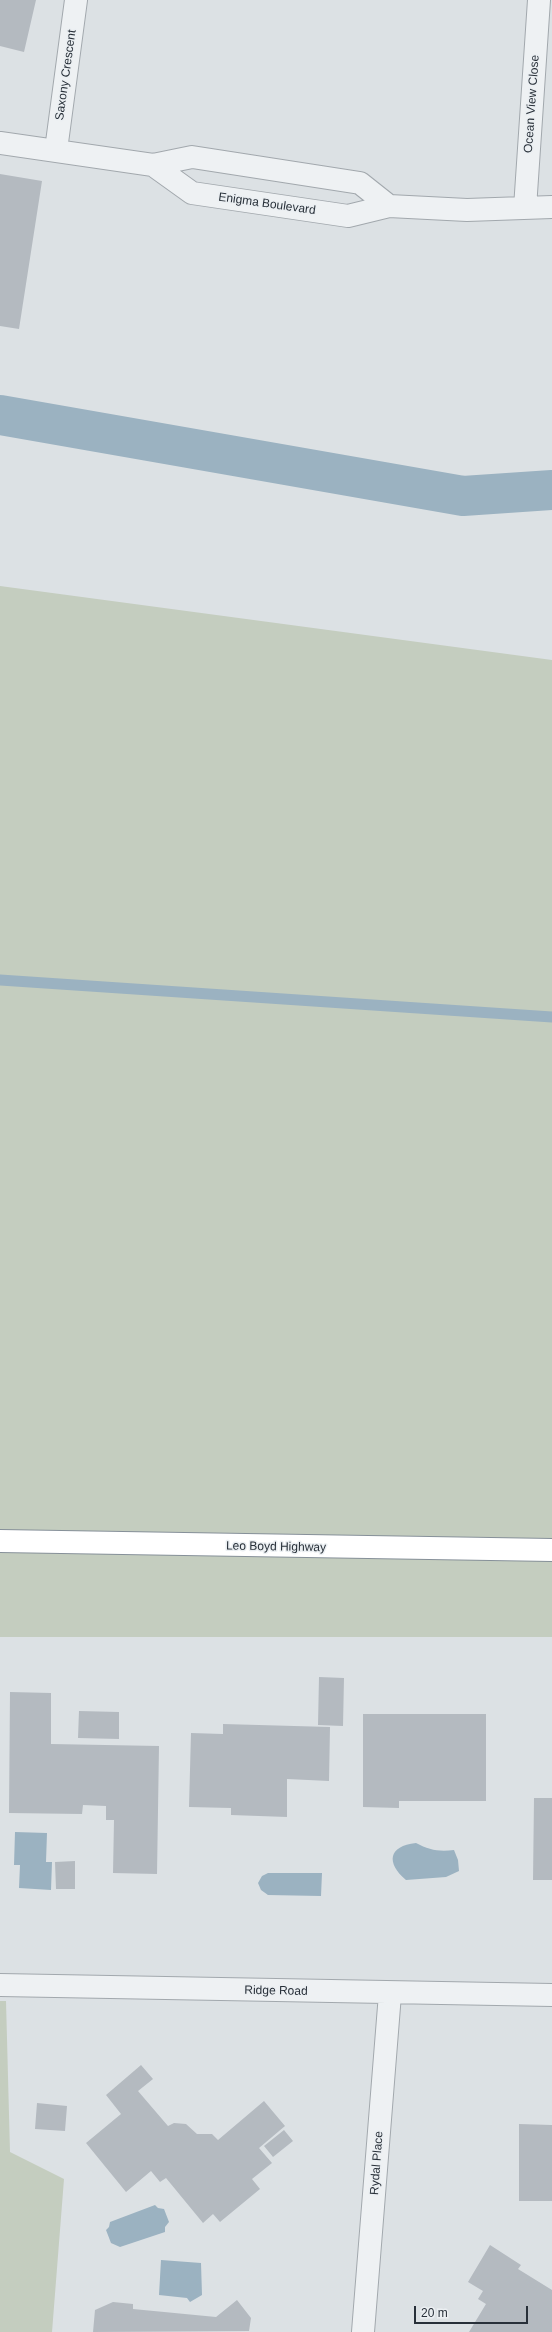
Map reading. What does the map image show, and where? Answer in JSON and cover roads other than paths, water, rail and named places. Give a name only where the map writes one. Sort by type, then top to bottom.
[{"type":"highway","name":"Leo Boyd Highway","points":[[0,1541],[266,1547],[552,1550]]},
{"type":"street","name":"Saxony Crescent","points":[[56,150],[76,0]]},
{"type":"street","name":"Ocean View Close","points":[[525,208],[539,0]]},
{"type":"street","name":"Enigma Boulevard","points":[[0,143],[153,165],[192,157],[360,183],[389,206]]},
{"type":"street","name":"Enigma Boulevard","points":[[153,165],[192,193],[348,216],[389,206],[467,210],[552,207]]},
{"type":"street","name":"Ridge Road","points":[[0,1986],[552,1996]]},
{"type":"street","name":"Rydal Place","points":[[363,2332],[390,1994]]},
{"type":"water","points":[[15,1832],[47,1833],[46,1862],[52,1862],[51,1890],[19,1888],[20,1865],[14,1865]]},
{"type":"water","points":[[416,1843],[434,1850],[454,1850],[458,1860],[459,1871],[446,1877],[406,1880],[395,1867],[393,1856],[400,1848]]},
{"type":"water","points":[[268,1873],[322,1873],[321,1896],[268,1895],[261,1890],[258,1883],[262,1876]]},
{"type":"water","points":[[155,2205],[158,2208],[164,2209],[169,2222],[165,2227],[165,2232],[120,2247],[111,2243],[106,2230],[109,2227],[110,2222]]},
{"type":"water","points":[[161,2260],[201,2263],[202,2295],[190,2302],[187,2298],[159,2295]]},
{"type":"waterway","points":[[0,415],[463,496],[552,490]]},
{"type":"waterway","points":[[0,980],[552,1017]]}]
